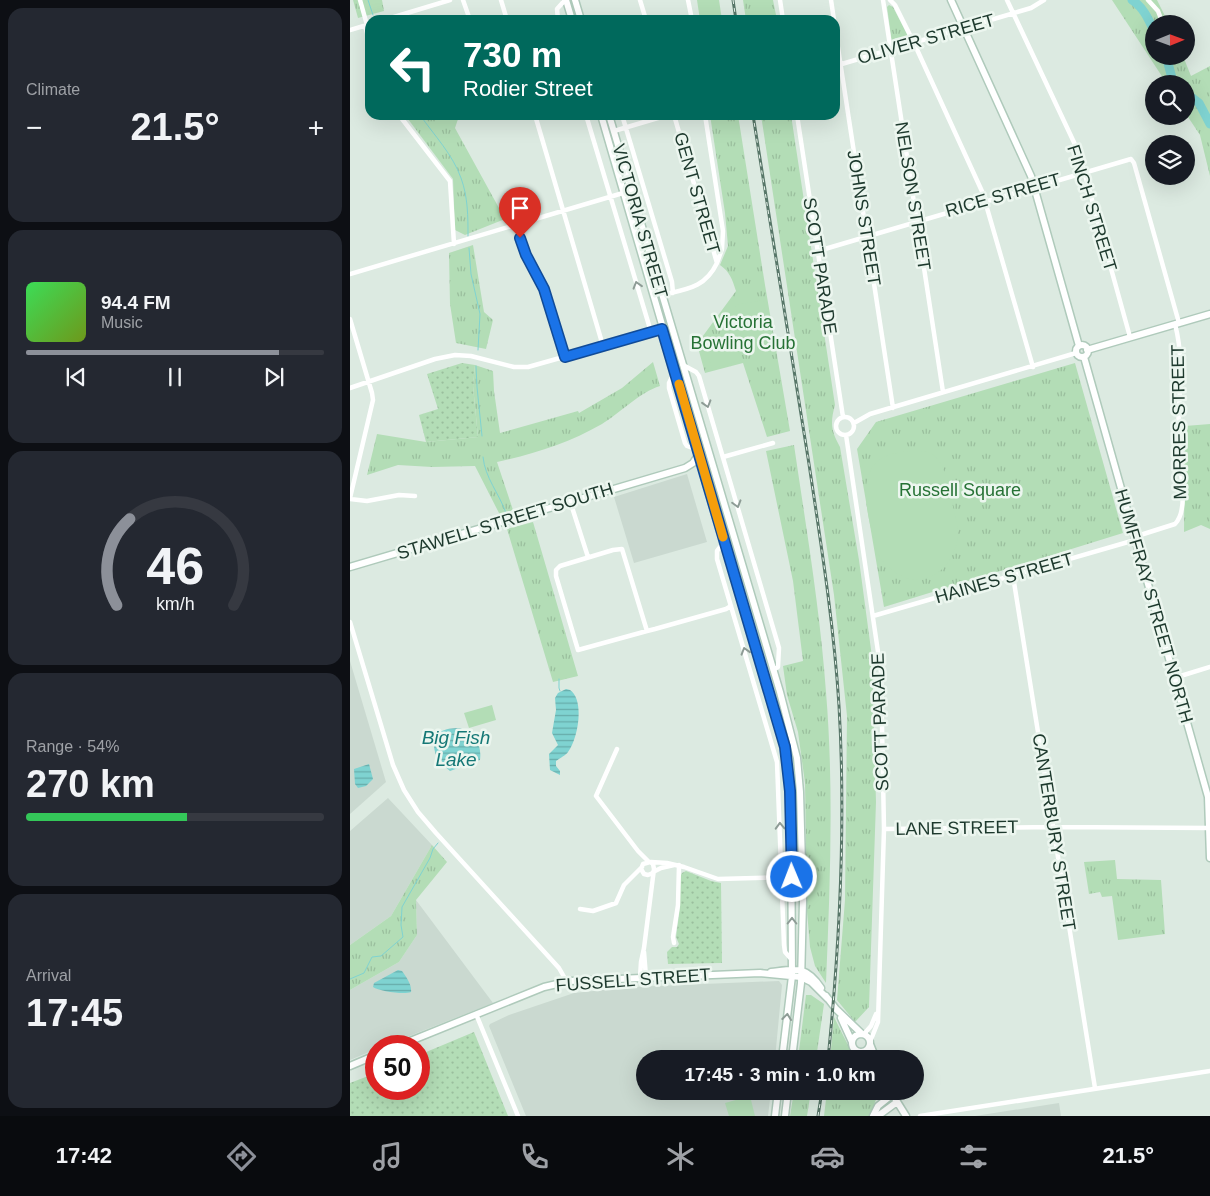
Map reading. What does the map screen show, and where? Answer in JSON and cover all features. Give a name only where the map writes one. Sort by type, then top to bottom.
[{"type":"main road","points":[[566,0],[570,15]]},
{"type":"main road","points":[[575,0],[580,15]]},
{"type":"main road","points":[[950,0],[1035,186],[1079,346],[1076,348],[1076,353],[1080,357],[1084,357],[1087,354],[1087,350]]},
{"type":"main road","name":"VICTORIA STREET","points":[[602,120],[784,741],[791,798],[792,973],[783,1050]]},
{"type":"main road","name":"VICTORIA STREET","points":[[611,120],[791,732],[799,773],[803,901],[800,998],[793,1050]]},
{"type":"main road","points":[[1087,350],[1210,314]]},
{"type":"main road","points":[[662,329],[671,326]]},
{"type":"main road","points":[[1079,346],[1084,346],[1087,350]]},
{"type":"main road","name":"HUMFFRAY STREET NORTH","points":[[1084,357],[1208,797],[1210,858]]},
{"type":"main road","name":"STAWELL STREET SOUTH","points":[[350,567],[690,466],[697,460],[698,452]]},
{"type":"main road","points":[[702,466],[709,454]]},
{"type":"main road","name":"STAWELL STREET SOUTH","points":[[659,475],[678,473],[702,466]]},
{"type":"main road","points":[[764,674],[773,670]]},
{"type":"main road","points":[[803,901],[806,931],[806,966],[836,1009],[863,1034],[868,1036],[873,1050]]},
{"type":"main road","name":"FUSSELL STREET","points":[[425,1035],[544,987],[567,982],[760,973],[801,974]]},
{"type":"main road","points":[[801,974],[810,974],[816,980]]},
{"type":"main road","points":[[801,974],[828,999]]},
{"type":"main road","points":[[800,998],[809,988],[820,992]]},
{"type":"main road","points":[[836,1009],[854,1048],[858,1050]]},
{"type":"main road","points":[[852,1042],[856,1035],[863,1034]]},
{"type":"main road","points":[[866,1050],[870,1043]]},
{"type":"main road","points":[[350,1066],[365,1060]]},
{"type":"main road","points":[[775,1116],[777,1100]]},
{"type":"main road","points":[[785,1116],[787,1100]]},
{"type":"main road","points":[[873,1116],[878,1106],[884,1100]]},
{"type":"main road","points":[[878,1116],[897,1102],[906,1116]]},
{"type":"street","points":[[360,0],[365,18]]},
{"type":"street","points":[[400,15],[450,0]]},
{"type":"street","points":[[463,0],[468,15]]},
{"type":"street","points":[[501,0],[505,15]]},
{"type":"street","points":[[557,15],[558,8],[566,0]]},
{"type":"street","points":[[640,0],[644,15]]},
{"type":"street","points":[[688,0],[691,15]]},
{"type":"street","points":[[780,0],[782,15]]},
{"type":"street","points":[[830,0],[833,15]]},
{"type":"street","name":"NELSON STREET","points":[[883,0],[943,392]]},
{"type":"street","points":[[890,0],[895,5],[914,43],[986,201],[1033,367]]},
{"type":"street","name":"FINCH STREET","points":[[1007,0],[1079,153],[1130,337]]},
{"type":"street","name":"OLIVER STREET","points":[[841,64],[1014,14],[1035,7],[1044,0]]},
{"type":"street","points":[[1148,0],[1160,15]]},
{"type":"street","points":[[350,30],[365,26]]},
{"type":"street","name":"JOHNS STREET","points":[[840,58],[893,408]]},
{"type":"street","points":[[404,120],[450,181],[454,244]]},
{"type":"street","points":[[536,120],[603,346]]},
{"type":"street","points":[[587,120],[651,332]]},
{"type":"street","points":[[624,120],[672,282],[673,293]]},
{"type":"street","points":[[614,131],[652,120]]},
{"type":"street","name":"GENT STREET","points":[[662,295],[694,287],[706,281],[717,263],[675,120]]},
{"type":"street","points":[[706,120],[723,236],[722,249],[717,263]]},
{"type":"street","name":"SCOTT PARADE","points":[[798,120],[843,417]]},
{"type":"street","name":"RICE STREET","points":[[818,251],[1126,159],[1132,160]]},
{"type":"street","name":"MORRES STREET","points":[[1132,160],[1177,323],[1181,365],[1178,445],[1182,490],[1182,503],[1178,521]]},
{"type":"street","points":[[350,274],[624,193]]},
{"type":"street","points":[[517,225],[525,252],[544,289],[565,357]]},
{"type":"street","points":[[350,319],[373,396],[350,498],[372,501],[401,495],[415,496]]},
{"type":"street","points":[[350,388],[435,359],[455,355],[471,356],[522,368],[662,329]]},
{"type":"street","points":[[854,423],[870,414],[1076,353]]},
{"type":"street","points":[[683,365],[696,372],[699,376],[723,457],[780,651],[778,667],[773,670]]},
{"type":"street","points":[[675,371],[669,383],[669,388],[685,442],[687,446],[698,452]]},
{"type":"street","points":[[843,417],[851,419],[854,423],[853,431],[846,436],[840,434],[837,430],[838,420],[843,417]]},
{"type":"street","name":"SCOTT PARADE","points":[[846,436],[881,672],[884,829],[877,1026],[870,1043]]},
{"type":"street","points":[[723,457],[773,443]]},
{"type":"street","points":[[570,501],[588,557]]},
{"type":"street","name":"HAINES STREET","points":[[873,616],[1135,539],[1174,525],[1178,521]]},
{"type":"street","points":[[724,542],[717,551],[716,556],[777,765],[784,948],[792,960]]},
{"type":"street","points":[[647,631],[622,549],[619,548],[588,557],[560,566],[556,570],[556,576],[578,650],[647,631],[731,606]]},
{"type":"street","name":"CANTERBURY STREET","points":[[1013,576],[1095,1088]]},
{"type":"street","points":[[350,622],[393,765],[404,790],[425,821],[559,968],[567,982]]},
{"type":"street","points":[[1174,678],[1210,667]]},
{"type":"street","points":[[753,678],[764,674]]},
{"type":"street","points":[[617,749],[596,796],[638,851],[654,868],[641,962],[643,977]]},
{"type":"street","name":"LANE STREET","points":[[884,829],[1210,828]]},
{"type":"street","points":[[638,851],[642,871],[651,889]]},
{"type":"street","points":[[580,910],[593,911],[616,903],[624,885],[645,863],[650,862],[677,865],[718,879],[792,877]]},
{"type":"street","points":[[632,878],[661,868],[677,865]]},
{"type":"street","points":[[674,943],[673,936],[678,905],[677,865]]},
{"type":"street","name":"SCOTT PARADE","points":[[863,1034],[873,1023],[877,1011]]},
{"type":"street","points":[[476,1014],[518,1116]]},
{"type":"street","points":[[920,1116],[1210,1071]]},
{"type":"shaded area","points":[[687,474],[707,542],[634,563],[614,497]]},
{"type":"shaded area","points":[[350,661],[386,782],[350,814]]},
{"type":"shaded area","points":[[388,798],[432,845],[391,916],[350,945],[350,831]]},
{"type":"shaded area","points":[[416,900],[493,1003],[412,1035],[365,1035],[365,1054],[350,1060],[350,990],[399,962],[417,935]]},
{"type":"shaded area","points":[[779,981],[782,985],[776,1050],[636,1050],[636,1100],[770,1100],[768,1116],[526,1116],[489,1026],[490,1024],[509,1015],[574,993],[632,987]]},
{"type":"shaded area","points":[[1059,1103],[1061,1116],[975,1116]]},
{"type":"green space","points":[[353,0],[382,0],[384,11],[358,18]]},
{"type":"green space","points":[[697,0],[719,0],[721,15],[699,15]]},
{"type":"green space","points":[[743,0],[773,0],[776,15],[745,15]]},
{"type":"green space","points":[[1112,0],[1157,0],[1164,15],[1145,15],[1145,50]]},
{"type":"green space","points":[[889,5],[893,7],[909,38],[907,42],[896,45],[892,43],[887,7]]},
{"type":"green space","points":[[1155,65],[1187,65],[1191,75],[1161,75]]},
{"type":"green space","points":[[1210,66],[1210,176],[1200,135],[1193,125],[1195,125],[1195,75],[1193,75]]},
{"type":"green space","points":[[409,120],[458,120],[455,128],[505,219],[465,235],[455,230],[453,179]]},
{"type":"green space","name":"Victoria Bowling Club","points":[[711,120],[739,120],[790,431],[767,437],[743,363],[705,373],[697,344],[736,291],[730,276],[720,265],[728,246]]},
{"type":"green space","points":[[762,120],[792,120],[835,405],[832,427],[840,447],[859,560],[872,657],[876,802],[869,1007],[855,1022],[837,1000],[845,900],[847,716],[834,595]]},
{"type":"green space","points":[[473,245],[484,312],[493,320],[486,349],[456,343],[450,304],[449,253]]},
{"type":"green space","name":"Victoria Bowling Club","points":[[763,300],[772,347],[744,352],[735,305]]},
{"type":"green space","points":[[732,331],[741,360],[712,369],[703,340]]},
{"type":"green space","points":[[653,362],[660,386],[638,398],[602,424],[577,437],[551,447],[497,462],[513,510],[500,515],[475,466],[432,467],[398,465],[367,475],[377,434],[426,442],[478,437],[473,386],[475,365],[493,371],[500,433],[578,411],[579,413],[622,388]]},
{"type":"green space","points":[[462,363],[475,365],[473,386],[478,437],[426,442],[419,415],[438,409],[427,374]]},
{"type":"green space","name":"Russell Square","points":[[1075,363],[1123,533],[884,607],[857,449],[876,422]]},
{"type":"green space","points":[[1210,424],[1210,529],[1201,525],[1184,532],[1185,426]]},
{"type":"green space","points":[[794,445],[816,599],[828,728],[830,838],[826,983],[815,966],[810,947],[807,911],[805,783],[798,732],[787,695],[783,666],[803,661],[793,581],[766,451]]},
{"type":"green space","points":[[910,451],[932,454],[943,467],[958,532],[954,552],[943,569],[932,576],[918,580],[911,580],[899,575],[882,560],[872,534],[866,497],[866,485],[869,474],[875,464],[884,457]]},
{"type":"green space","points":[[533,522],[578,676],[553,682],[507,529]]},
{"type":"green space","points":[[492,705],[496,720],[469,728],[464,713]]},
{"type":"green space","points":[[432,845],[447,862],[416,900],[417,935],[399,962],[350,990],[350,945],[391,916]]},
{"type":"green space","points":[[1115,860],[1117,879],[1161,880],[1165,934],[1118,940],[1112,896],[1102,897],[1100,892],[1089,894],[1084,862]]},
{"type":"green space","points":[[686,871],[721,883],[722,963],[668,964],[667,952],[679,944],[676,937],[680,907],[680,877]]},
{"type":"green space","points":[[806,995],[811,995],[824,1004],[817,1050],[799,1050]]},
{"type":"green space","points":[[834,1017],[850,1050],[831,1050]]},
{"type":"green space","points":[[474,1032],[508,1116],[350,1116],[350,1083],[365,1077],[365,1100],[430,1100],[430,1050]]},
{"type":"green space","points":[[736,1100],[751,1100],[755,1116],[729,1116],[725,1103]]},
{"type":"green space","points":[[793,1100],[810,1100],[807,1116],[790,1116]]},
{"type":"green space","points":[[826,1100],[876,1100],[871,1116],[824,1116]]},
{"type":"water","points":[[566,689],[575,695],[579,711],[577,729],[572,746],[567,753],[556,761],[560,775],[550,770],[549,754],[558,745],[552,733],[556,710],[555,698],[558,693]]},
{"type":"water","name":"Big Fish Lake","points":[[460,728],[470,733],[479,744],[480,760],[450,771],[437,758],[434,744],[435,738],[437,734],[446,729]]},
{"type":"water","points":[[369,764],[373,779],[366,786],[358,788],[355,784],[354,769]]},
{"type":"water","points":[[398,970],[402,971],[407,978],[411,986],[411,992],[392,992],[373,987],[374,983]]},
{"type":"waterway","points":[[368,0],[373,15]]},
{"type":"waterway","points":[[1132,0],[1146,15]]},
{"type":"waterway","points":[[1168,65],[1171,75]]},
{"type":"waterway","points":[[1195,100],[1199,103],[1210,124]]},
{"type":"waterway","points":[[424,120],[458,170],[466,200],[468,236]]},
{"type":"waterway","points":[[469,248],[471,274],[480,314],[478,350]]},
{"type":"waterway","points":[[476,366],[482,436]]},
{"type":"waterway","points":[[483,457],[486,472],[506,513]]},
{"type":"waterway","points":[[559,679],[560,691]]},
{"type":"waterway","points":[[350,979],[364,973],[372,957],[381,956],[403,937],[401,925],[402,907],[438,843]]},
{"type":"railway","points":[[733,0],[735,15]]},
{"type":"railway","points":[[754,120],[818,524],[837,676],[841,750],[842,838],[839,927],[829,1050]]},
{"type":"railway","points":[[818,1116],[821,1100]]},
{"type":"slow traffic","points":[[679,384],[723,537]]},
{"type":"route","points":[[520,238],[526,255],[544,289],[565,357],[662,329],[785,747],[790,791],[792,877]]}]
